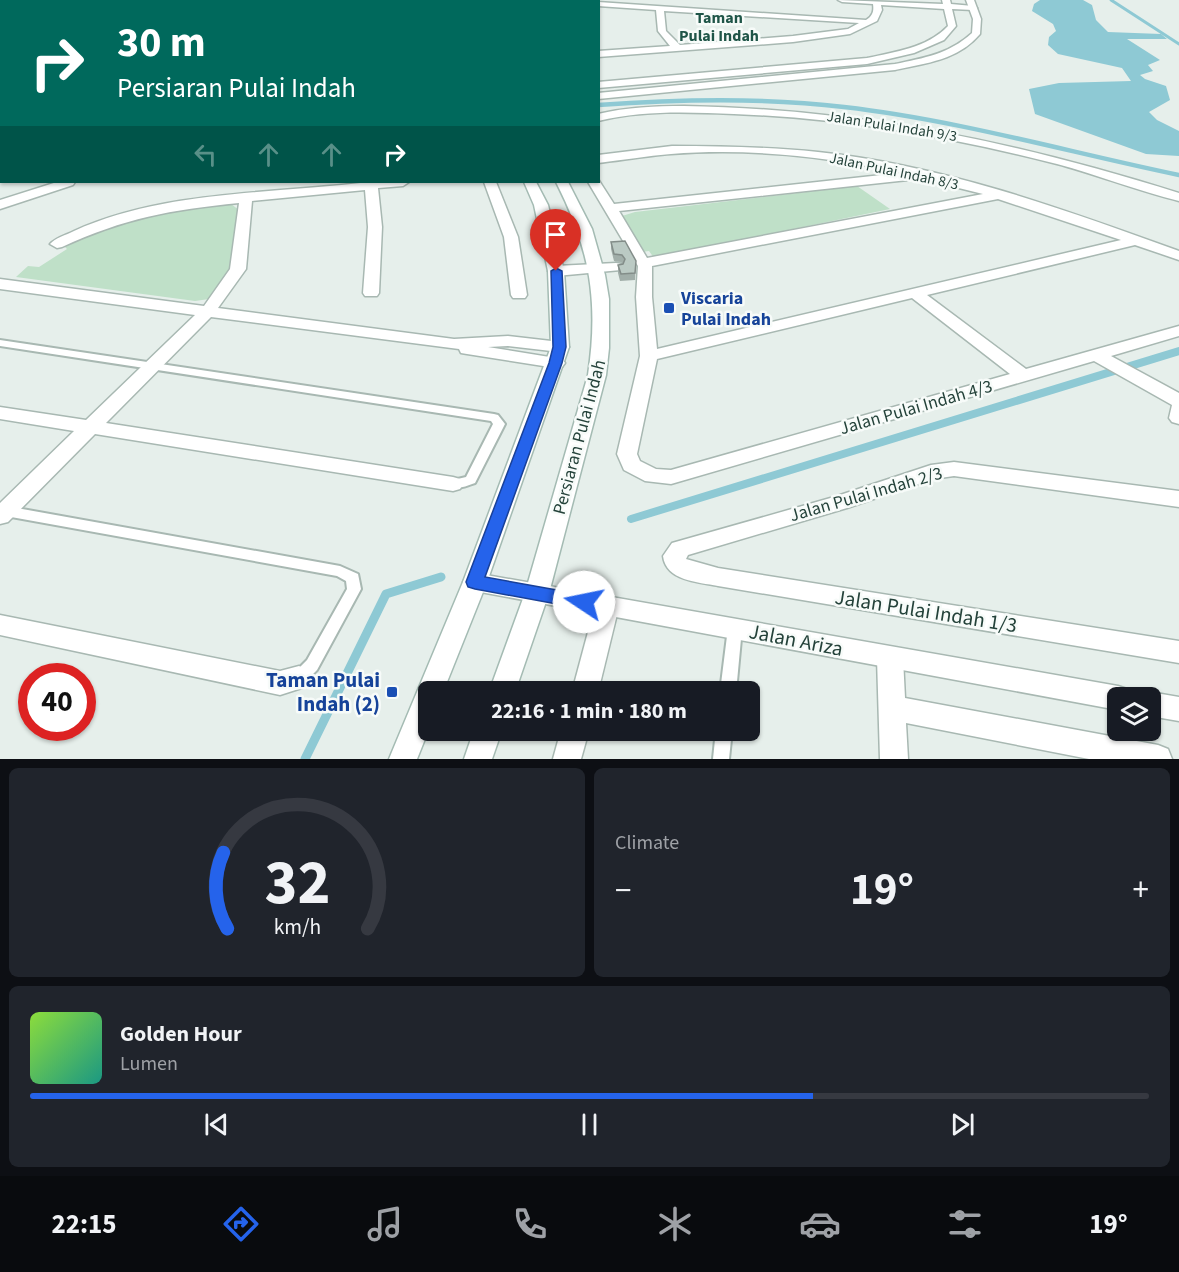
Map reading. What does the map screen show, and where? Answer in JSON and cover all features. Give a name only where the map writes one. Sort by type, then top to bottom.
[{"type":"street","points":[[694,10],[701,0]]},
{"type":"street","points":[[600,96],[862,71],[924,62],[951,52],[973,38],[978,27],[971,4],[842,0]]},
{"type":"street","points":[[600,54],[818,36],[850,30],[870,21],[876,15],[877,2]]},
{"type":"street","points":[[600,85],[882,58],[911,51],[948,33],[952,26],[947,3]]},
{"type":"street","points":[[600,4],[870,21]]},
{"type":"street","points":[[660,8],[657,23],[662,34],[679,48]]},
{"type":"street","name":"Jalan Pulai Indah 9/3","points":[[600,117],[659,110],[749,111],[813,114],[881,122],[957,136],[1080,165],[1179,197]]},
{"type":"street","name":"Jalan Pulai Indah 8/3","points":[[600,159],[712,150],[763,150],[843,159],[921,175],[999,195],[1076,218],[1179,256]]},
{"type":"street","points":[[612,208],[921,175]]},
{"type":"street","points":[[0,205],[65,183]]},
{"type":"street","points":[[57,244],[94,226],[135,214],[180,205],[387,183]]},
{"type":"street","points":[[490,183],[511,237],[519,295]]},
{"type":"street","points":[[435,681],[475,582],[558,355],[555,268],[541,204],[530,183]]},
{"type":"street","name":"Persiaran Pulai Indah","points":[[506,681],[537,592],[597,375],[602,343],[602,301],[608,265],[563,183]]},
{"type":"street","points":[[595,183],[612,208],[638,263],[644,297],[649,356],[1137,240]]},
{"type":"street","points":[[371,184],[375,227],[371,293]]},
{"type":"street","points":[[638,263],[999,195]]},
{"type":"street","points":[[2,512],[209,310],[238,269],[246,198]]},
{"type":"street","points":[[555,268],[608,265]]},
{"type":"street","points":[[0,284],[454,344],[484,353],[558,355]]},
{"type":"street","points":[[915,293],[1023,375]]},
{"type":"street","name":"Jalan Pulai Indah 4/3","points":[[649,356],[627,454],[631,465],[652,476],[671,477],[757,451],[904,412],[1023,375],[1097,356],[1179,331]]},
{"type":"street","points":[[1097,356],[1179,401]]},
{"type":"street","points":[[1179,408],[1179,418]]},
{"type":"street","points":[[0,413],[453,484]]},
{"type":"street","name":"Jalan Pulai Indah 2/3","points":[[675,563],[674,556],[680,549],[828,506],[931,472],[954,469],[1179,499]]},
{"type":"street","name":"Jalan Pulai Indah 1/3","points":[[675,563],[683,569],[718,577],[1179,652]]},
{"type":"street","name":"Jalan Ariza","points":[[475,582],[1107,697]]},
{"type":"street","points":[[588,681],[607,606]]},
{"type":"street","points":[[0,625],[280,683],[299,678]]},
{"type":"street","points":[[890,658],[894,759]]},
{"type":"street","points":[[1161,706],[1179,709]]},
{"type":"street","points":[[892,708],[1158,759]]},
{"type":"street","points":[[403,759],[418,722]]},
{"type":"street","points":[[478,759],[484,741]]},
{"type":"street","points":[[567,759],[571,741]]},
{"type":"lane","points":[[0,343],[494,418],[499,424],[471,480],[453,484]]},
{"type":"lane","points":[[2,512],[340,571],[353,578],[354,589],[312,665],[299,678]]},
{"type":"lane","points":[[729,681],[735,628]]},
{"type":"lane","points":[[721,759],[723,741]]},
{"type":"green space","points":[[857,186],[890,209],[654,258],[649,251],[642,252],[622,216],[635,212]]},
{"type":"green space","points":[[214,204],[231,204],[239,210],[229,273],[209,299],[195,301],[16,277],[28,266],[39,267],[67,249],[65,247],[67,245],[103,231],[157,215]]},
{"type":"water","points":[[1040,0],[1083,0],[1092,5],[1096,20],[1108,32],[1161,34],[1167,39],[1127,39],[1160,60],[1148,65],[1153,71],[1140,75],[1166,86],[1170,100],[1149,112],[1157,120],[1179,131],[1179,156],[1146,154],[1035,114],[1029,89],[1059,83],[1131,81],[1122,68],[1058,54],[1048,45],[1049,37],[1056,31],[1053,24],[1032,11],[1034,4]]},
{"type":"building","points":[[625,241],[636,261],[635,273],[621,274],[618,265],[623,264],[625,259],[622,255],[614,254],[611,242]]},
{"type":"waterway","points":[[1111,0],[1179,44]]},
{"type":"waterway","points":[[600,105],[721,100],[844,107],[970,128],[1179,175]]},
{"type":"waterway","points":[[631,519],[1179,351]]},
{"type":"waterway","points":[[305,759],[386,594],[441,577]]},
{"type":"tunnel","points":[[615,263],[633,261]]},
{"type":"place","name":"Viscaria Pulai Indah","points":[[669,308]]},
{"type":"place","name":"Taman Pulai Indah (2)","points":[[392,692]]},
{"type":"district","name":"Taman Pulai Indah","points":[[719,26]]},
{"type":"route","points":[[556,271],[560,347],[475,582],[584,602]]}]
